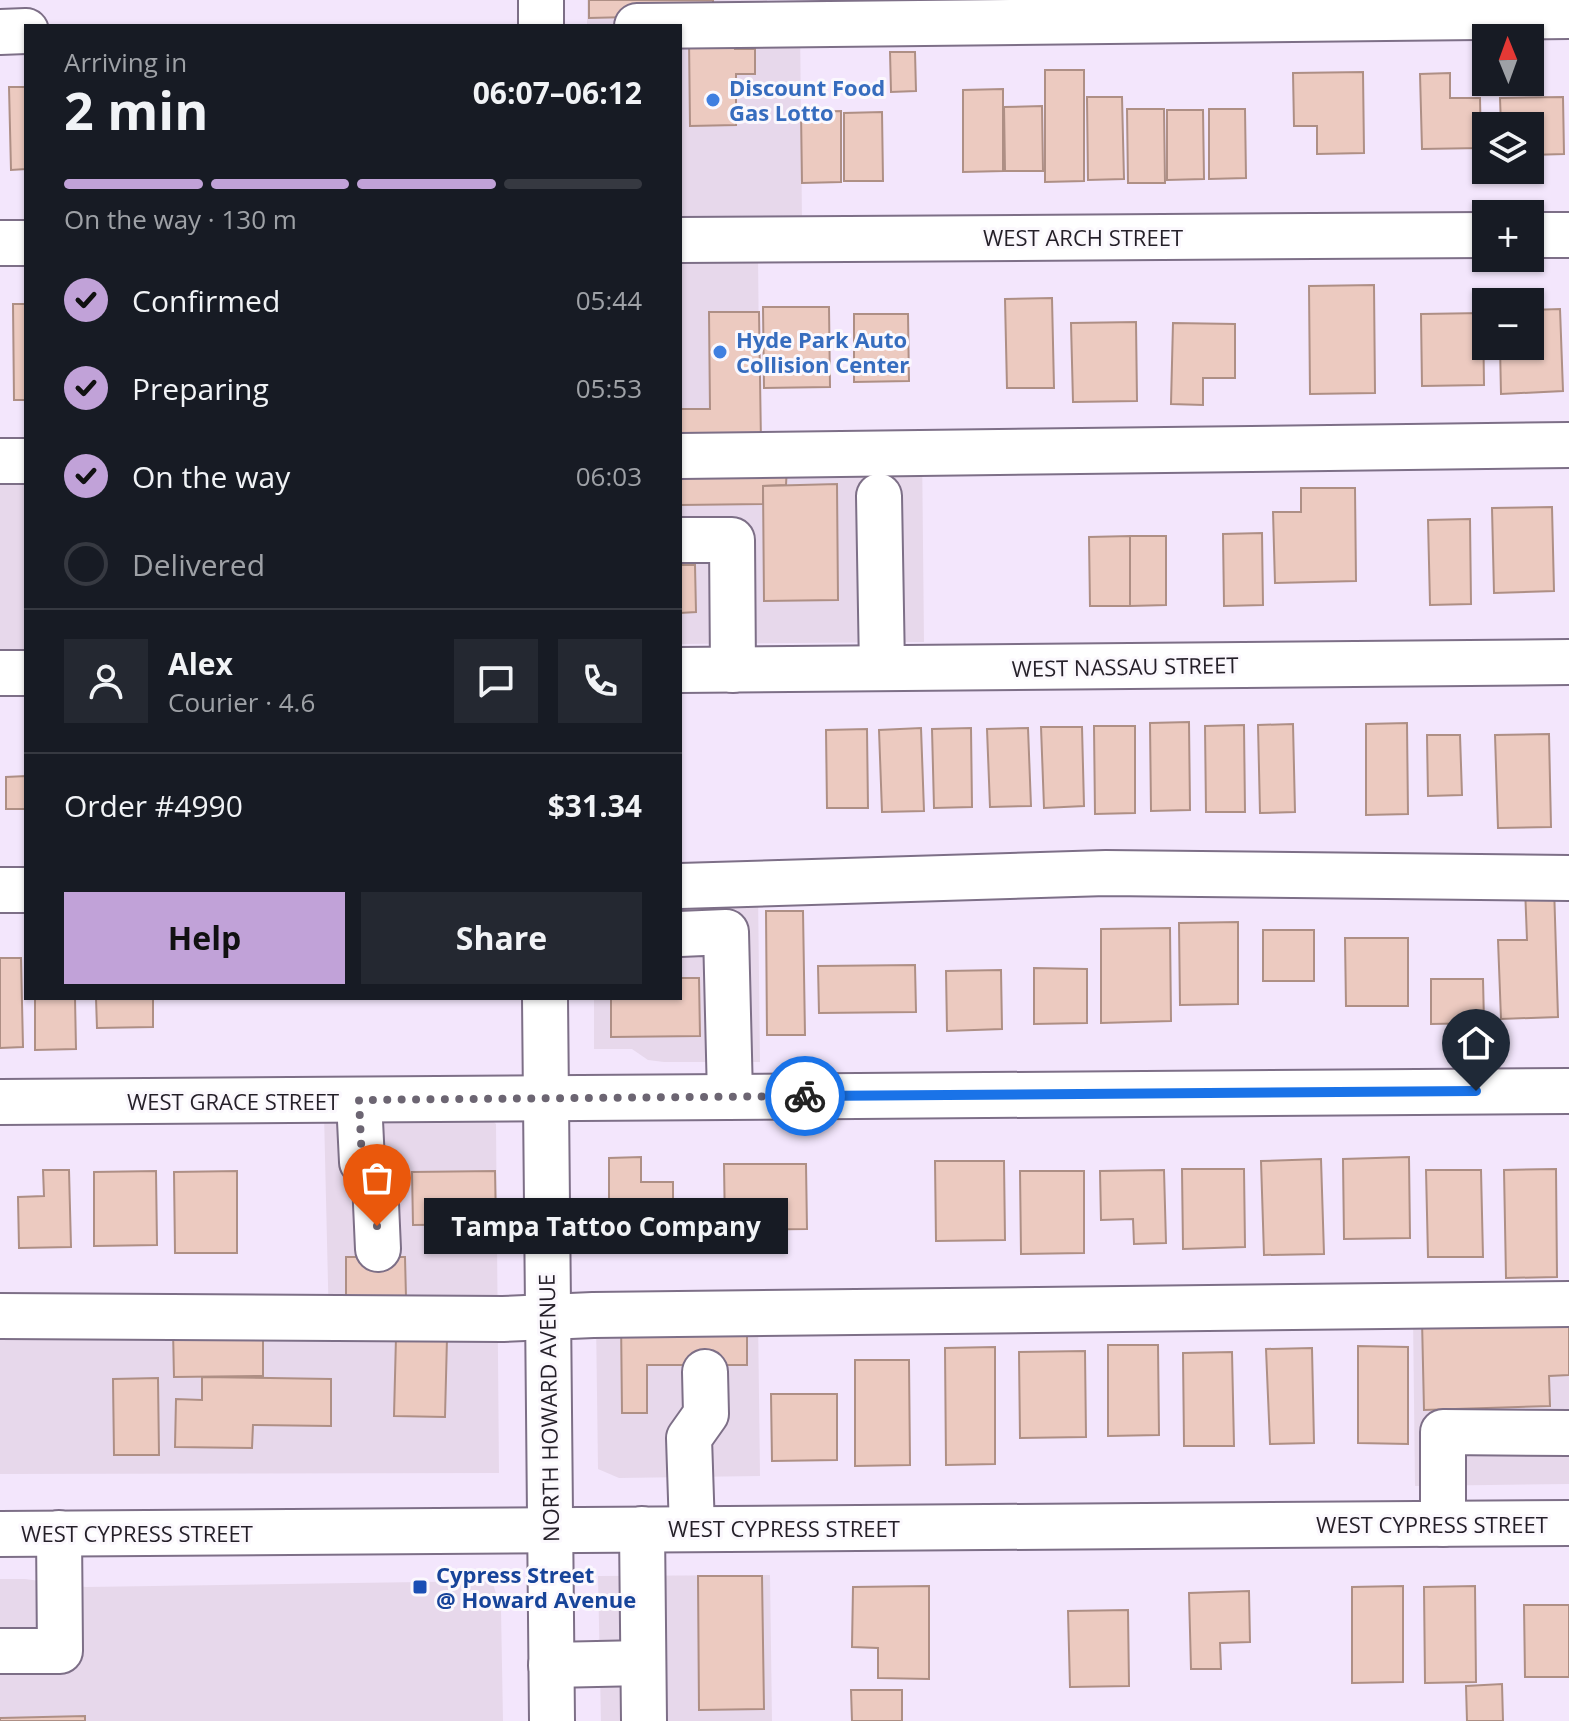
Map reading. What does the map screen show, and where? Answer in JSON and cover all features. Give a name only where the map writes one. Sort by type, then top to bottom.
[{"type":"street","points":[[541,0],[541,24]]},
{"type":"street","points":[[682,26],[1569,16]]},
{"type":"street","points":[[0,32],[24,31]]},
{"type":"street","name":"WEST ARCH STREET","points":[[682,240],[1472,235]]},
{"type":"street","points":[[1544,235],[1569,235]]},
{"type":"street","points":[[0,243],[24,243]]},
{"type":"street","points":[[682,456],[1569,445]]},
{"type":"street","points":[[0,461],[24,461]]},
{"type":"street","points":[[879,496],[882,668]]},
{"type":"street","points":[[682,540],[732,540],[733,670]]},
{"type":"street","name":"WEST NASSAU STREET","points":[[682,670],[1569,662]]},
{"type":"street","points":[[0,673],[24,673]]},
{"type":"street","points":[[682,886],[1106,873],[1569,878]]},
{"type":"street","points":[[0,890],[24,890]]},
{"type":"street","points":[[682,934],[726,932],[730,1096]]},
{"type":"street","name":"NORTH HOWARD AVENUE","points":[[545,1000],[552,1721]]},
{"type":"street","name":"WEST GRACE STREET","points":[[0,1102],[1569,1091]]},
{"type":"street","points":[[359,1100],[362,1162],[375,1181],[378,1249]]},
{"type":"street","points":[[0,1316],[488,1319],[1569,1304]]},
{"type":"street","points":[[692,1529],[689,1438],[706,1414],[705,1372]]},
{"type":"street","points":[[1443,1524],[1443,1432],[1569,1433]]},
{"type":"street","name":"WEST CYPRESS STREET","points":[[0,1534],[1569,1523]]},
{"type":"street","points":[[642,1529],[644,1721]]},
{"type":"street","points":[[0,1651],[60,1651],[59,1533]]},
{"type":"street","points":[[551,1665],[643,1663]]},
{"type":"shaded area","points":[[587,0],[767,0],[768,20],[800,20],[802,223],[682,221],[682,24],[587,24]]},
{"type":"shaded area","points":[[758,256],[760,448],[922,446],[924,642],[682,644],[682,257]]},
{"type":"shaded area","points":[[0,448],[24,448],[24,659],[0,660]]},
{"type":"shaded area","points":[[758,892],[760,1062],[664,1062],[648,1060],[632,1049],[594,1049],[594,1000],[682,1000],[682,893]]},
{"type":"shaded area","points":[[324,1114],[487,1116],[496,1124],[499,1473],[0,1474],[0,1326],[329,1326]]},
{"type":"shaded area","points":[[1569,1314],[1569,1484],[1415,1486],[1413,1316]]},
{"type":"shaded area","points":[[758,1316],[760,1476],[619,1478],[598,1469],[596,1319]]},
{"type":"shaded area","points":[[770,1575],[772,1721],[601,1721],[598,1576]]},
{"type":"shaded area","points":[[491,1577],[501,1610],[503,1721],[0,1721],[0,1579],[86,1587],[487,1581]]},
{"type":"building","points":[[589,0],[713,0],[713,15],[589,18]]},
{"type":"building","name":"Discount Food Gas Lotto","points":[[689,39],[735,39],[735,49],[755,49],[755,74],[736,74],[736,125],[690,126]]},
{"type":"building","points":[[890,52],[915,52],[916,91],[891,92]]},
{"type":"building","points":[[1045,70],[1084,70],[1084,181],[1045,182]]},
{"type":"building","points":[[1363,72],[1364,153],[1317,154],[1317,126],[1294,126],[1293,73]]},
{"type":"building","points":[[1450,73],[1450,98],[1480,98],[1480,112],[1472,112],[1472,148],[1422,149],[1420,74]]},
{"type":"building","points":[[9,87],[24,87],[24,169],[11,170]]},
{"type":"building","points":[[1003,89],[1003,171],[963,172],[963,90]]},
{"type":"building","points":[[1087,97],[1122,97],[1124,179],[1088,180]]},
{"type":"building","points":[[1563,97],[1564,154],[1544,155],[1544,112],[1500,112],[1500,98]]},
{"type":"building","points":[[1042,106],[1043,171],[1005,171],[1004,107]]},
{"type":"building","points":[[1127,109],[1164,109],[1165,183],[1128,183]]},
{"type":"building","points":[[1209,109],[1245,109],[1246,178],[1209,179]]},
{"type":"building","points":[[1167,110],[1203,110],[1204,179],[1167,180]]},
{"type":"building","points":[[841,111],[841,182],[802,183],[801,112]]},
{"type":"building","points":[[882,112],[883,181],[844,181],[844,113]]},
{"type":"building","points":[[1374,285],[1375,393],[1310,394],[1309,286]]},
{"type":"building","points":[[1052,298],[1054,388],[1007,388],[1005,299]]},
{"type":"building","points":[[13,304],[24,304],[24,400],[14,400]]},
{"type":"building","points":[[763,307],[829,307],[830,387],[764,388]]},
{"type":"building","points":[[1560,309],[1563,391],[1501,394],[1500,360],[1544,360],[1544,310]]},
{"type":"building","points":[[709,312],[759,312],[761,443],[682,444],[682,409],[710,409]]},
{"type":"building","points":[[1472,313],[1472,360],[1484,360],[1484,385],[1422,386],[1421,314]]},
{"type":"building","points":[[854,314],[908,314],[909,381],[854,382]]},
{"type":"building","points":[[1136,322],[1137,401],[1073,402],[1071,323]]},
{"type":"building","points":[[1173,323],[1235,324],[1235,378],[1203,378],[1203,405],[1171,404]]},
{"type":"building","points":[[787,466],[786,485],[763,486],[763,504],[682,505],[682,467]]},
{"type":"building","points":[[837,484],[838,600],[764,601],[763,486]]},
{"type":"building","points":[[1301,488],[1355,488],[1356,581],[1275,583],[1273,512],[1301,512]]},
{"type":"building","points":[[1552,507],[1554,591],[1494,593],[1492,508]]},
{"type":"building","points":[[1470,519],[1471,604],[1430,605],[1428,520]]},
{"type":"building","points":[[1262,533],[1263,605],[1224,606],[1223,534]]},
{"type":"building","points":[[1130,536],[1166,536],[1166,605],[1130,606]]},
{"type":"building","points":[[1130,536],[1130,606],[1090,606],[1089,537]]},
{"type":"building","points":[[682,565],[695,565],[696,612],[682,613]]},
{"type":"building","points":[[1189,722],[1190,810],[1151,811],[1150,723]]},
{"type":"building","points":[[1407,723],[1408,814],[1366,815],[1366,724]]},
{"type":"building","points":[[1293,724],[1295,812],[1260,813],[1258,725]]},
{"type":"building","points":[[1244,725],[1245,812],[1206,812],[1205,726]]},
{"type":"building","points":[[1094,726],[1135,726],[1135,813],[1095,814]]},
{"type":"building","points":[[1041,727],[1082,727],[1084,806],[1044,808]]},
{"type":"building","points":[[921,728],[924,811],[882,812],[879,730]]},
{"type":"building","points":[[971,728],[972,807],[934,808],[932,729]]},
{"type":"building","points":[[1028,728],[1031,806],[990,807],[987,729]]},
{"type":"building","points":[[867,729],[868,808],[827,808],[826,730]]},
{"type":"building","points":[[1549,734],[1551,827],[1498,828],[1495,735]]},
{"type":"building","points":[[1427,735],[1460,735],[1462,795],[1428,796]]},
{"type":"building","points":[[24,776],[24,809],[6,809],[6,777]]},
{"type":"building","points":[[1554,886],[1558,1017],[1501,1019],[1498,940],[1527,940],[1525,887]]},
{"type":"building","points":[[766,911],[803,911],[805,1035],[767,1035]]},
{"type":"building","points":[[1238,922],[1238,1004],[1180,1005],[1179,923]]},
{"type":"building","points":[[1170,928],[1171,1021],[1101,1023],[1101,929]]},
{"type":"building","points":[[1263,930],[1314,930],[1314,981],[1263,981]]},
{"type":"building","points":[[1345,938],[1408,938],[1408,1006],[1346,1006]]},
{"type":"building","points":[[0,958],[21,958],[23,1047],[0,1048]]},
{"type":"building","points":[[915,965],[916,1012],[819,1013],[818,966]]},
{"type":"building","points":[[1034,968],[1087,969],[1087,1023],[1034,1024]]},
{"type":"building","points":[[1001,970],[1002,1029],[947,1031],[946,971]]},
{"type":"building","points":[[682,978],[699,978],[700,1036],[611,1037],[611,1000],[682,1000]]},
{"type":"building","points":[[1431,979],[1483,979],[1484,1023],[1431,1024]]},
{"type":"building","points":[[35,1000],[75,1000],[76,1049],[35,1050]]},
{"type":"building","points":[[96,1000],[153,1000],[153,1027],[97,1028]]},
{"type":"building","points":[[641,1157],[641,1182],[673,1182],[673,1233],[609,1234],[609,1158]]},
{"type":"building","points":[[1409,1157],[1410,1238],[1344,1239],[1343,1159]]},
{"type":"building","points":[[1321,1159],[1324,1254],[1264,1255],[1261,1161]]},
{"type":"building","points":[[935,1161],[1004,1161],[1005,1240],[936,1241]]},
{"type":"building","points":[[724,1164],[806,1164],[807,1229],[725,1230]]},
{"type":"building","points":[[1182,1169],[1244,1169],[1245,1247],[1183,1249]]},
{"type":"building","points":[[1556,1169],[1557,1277],[1506,1278],[1504,1170]]},
{"type":"building","points":[[43,1170],[69,1170],[71,1247],[19,1248],[18,1197],[44,1196]]},
{"type":"building","points":[[1164,1170],[1166,1243],[1134,1244],[1133,1219],[1101,1220],[1100,1171]]},
{"type":"building","points":[[1426,1170],[1481,1170],[1483,1257],[1428,1257]]},
{"type":"building","points":[[156,1171],[157,1245],[94,1246],[94,1172]]},
{"type":"building","points":[[237,1171],[237,1253],[175,1253],[174,1172]]},
{"type":"building","points":[[495,1171],[496,1224],[413,1225],[412,1172]]},
{"type":"building","points":[[1020,1171],[1084,1171],[1084,1253],[1021,1254]]},
{"type":"building","points":[[346,1257],[405,1257],[406,1297],[346,1299]]},
{"type":"building","points":[[1569,1316],[1569,1375],[1549,1376],[1550,1406],[1424,1410],[1422,1320]]},
{"type":"building","points":[[621,1318],[747,1318],[747,1365],[647,1365],[647,1413],[622,1413]]},
{"type":"building","points":[[263,1329],[263,1376],[174,1377],[173,1330]]},
{"type":"building","points":[[396,1337],[447,1338],[445,1417],[394,1416]]},
{"type":"building","points":[[1108,1345],[1158,1345],[1159,1435],[1108,1436]]},
{"type":"building","points":[[1358,1346],[1408,1347],[1408,1444],[1358,1443]]},
{"type":"building","points":[[995,1347],[995,1464],[946,1465],[945,1348]]},
{"type":"building","points":[[1312,1348],[1314,1443],[1270,1444],[1266,1349]]},
{"type":"building","points":[[1085,1351],[1086,1437],[1020,1438],[1019,1352]]},
{"type":"building","points":[[1232,1352],[1234,1446],[1184,1446],[1183,1353]]},
{"type":"building","points":[[855,1360],[909,1360],[910,1465],[855,1466]]},
{"type":"building","points":[[202,1377],[331,1379],[331,1426],[253,1425],[252,1448],[175,1447],[176,1399],[202,1400]]},
{"type":"building","points":[[158,1378],[159,1455],[114,1455],[113,1379]]},
{"type":"building","points":[[771,1394],[837,1394],[837,1460],[772,1461]]},
{"type":"building","points":[[698,1576],[762,1576],[764,1709],[699,1710]]},
{"type":"building","points":[[929,1586],[929,1679],[878,1678],[878,1648],[852,1647],[853,1587]]},
{"type":"building","points":[[1403,1586],[1403,1682],[1352,1683],[1352,1587]]},
{"type":"building","points":[[1475,1586],[1476,1682],[1425,1683],[1424,1587]]},
{"type":"building","points":[[1249,1591],[1250,1642],[1220,1643],[1221,1669],[1191,1669],[1189,1593]]},
{"type":"building","points":[[1524,1605],[1569,1605],[1569,1677],[1525,1677]]},
{"type":"building","points":[[1128,1610],[1129,1686],[1070,1687],[1068,1611]]},
{"type":"building","points":[[1502,1684],[1503,1721],[1467,1721],[1466,1686]]},
{"type":"building","points":[[851,1690],[902,1690],[902,1721],[852,1721]]},
{"type":"building","points":[[85,1716],[85,1721],[0,1721],[0,1718]]},
{"type":"way so far","points":[[377,1226],[375,1181],[362,1162],[359,1100],[805,1096]]},
{"type":"place","name":"Discount Food Gas Lotto","points":[[713,100]]},
{"type":"place","name":"Hyde Park Auto Collision Center","points":[[720,352]]},
{"type":"place","name":"Tampa Tattoo Company","points":[[377,1226]]},
{"type":"place","name":"Cypress Street @ Howard Avenue","points":[[420,1587]]},
{"type":"route","points":[[805,1096],[1476,1091]]}]
